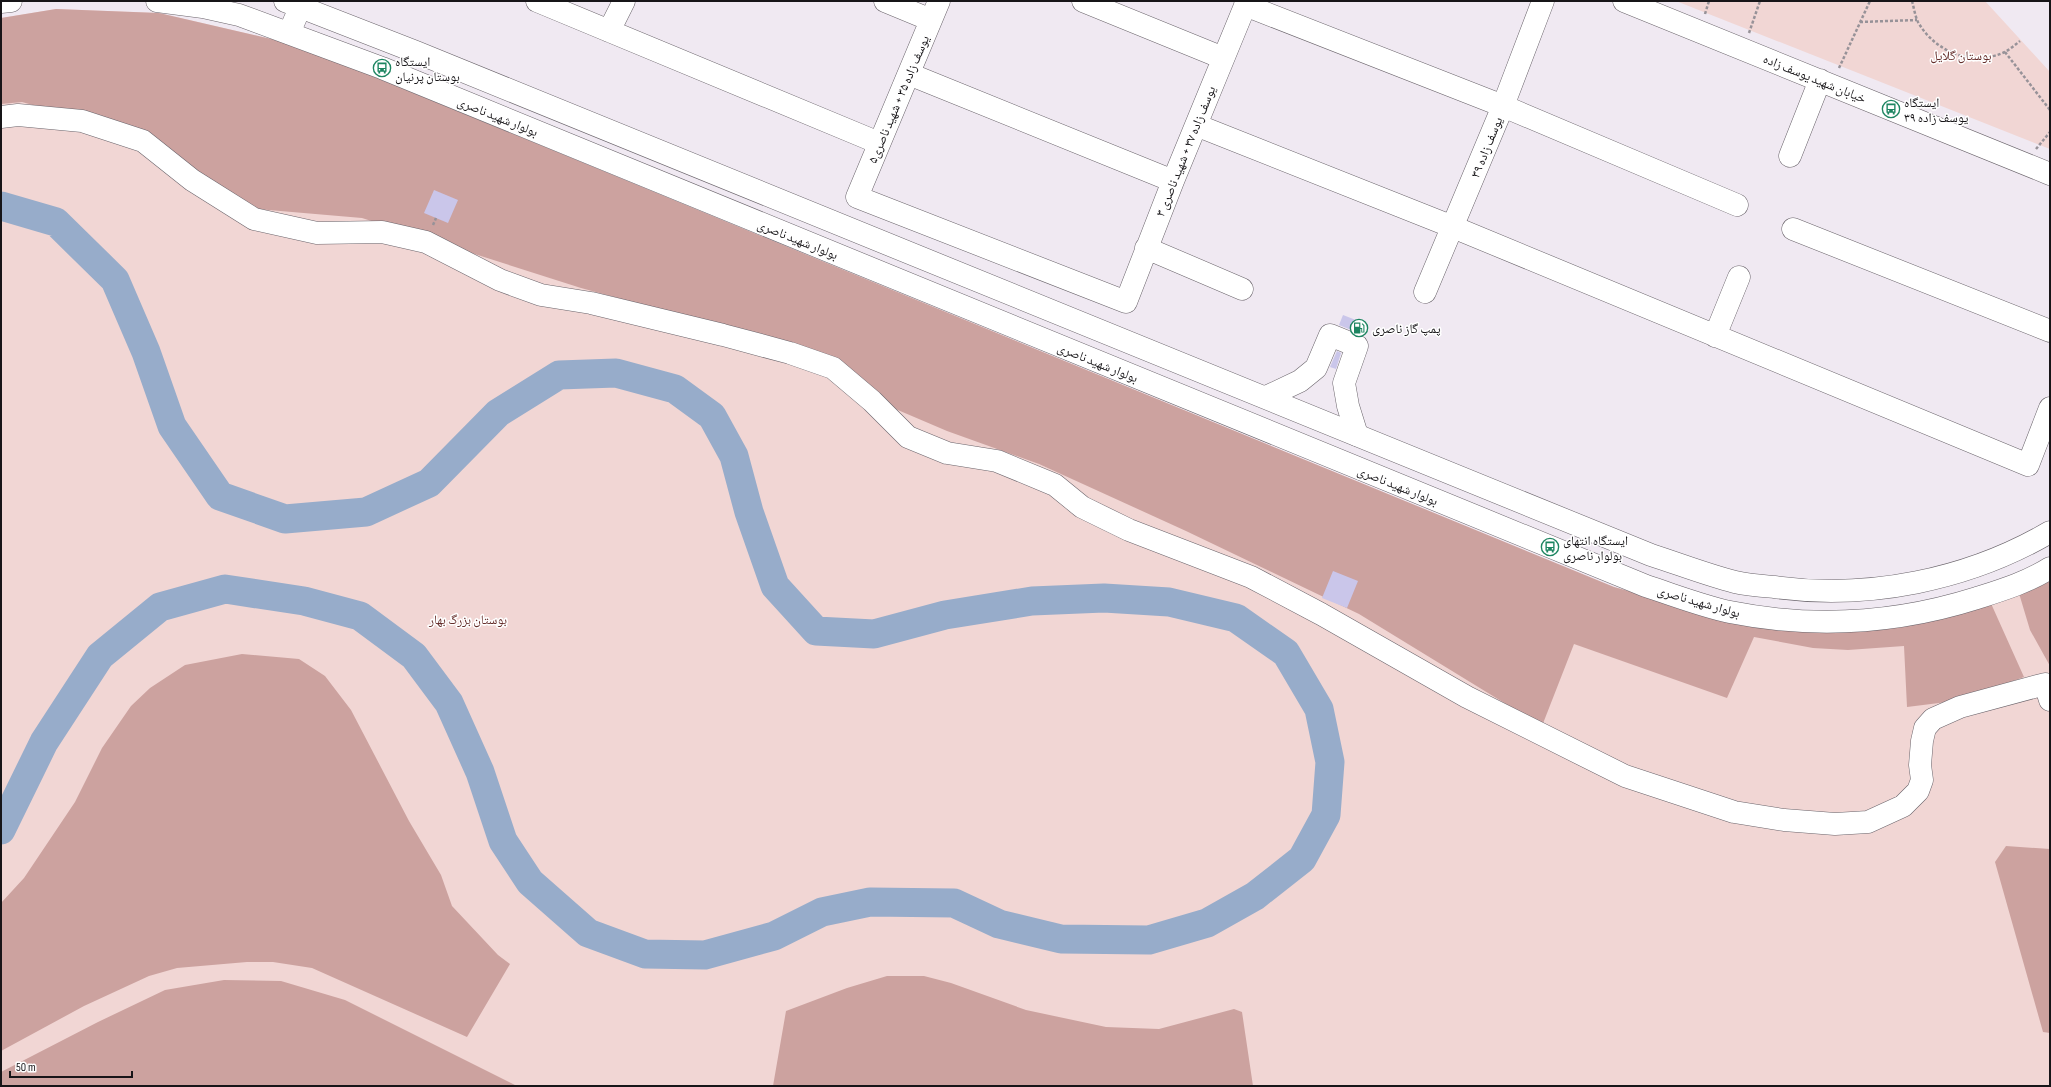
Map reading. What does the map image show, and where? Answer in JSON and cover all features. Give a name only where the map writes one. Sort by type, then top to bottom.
[{"type":"street","points":[[1,2],[11,1]]},
{"type":"street","name":"بولوار شهید ناصری","points":[[157,1],[203,7],[238,15],[390,71],[1646,586],[1729,612],[1791,622],[1844,622],[1896,619],[1945,609],[1992,594],[2038,576],[2050,568]]},
{"type":"street","points":[[537,1],[879,143]]},
{"type":"street","points":[[609,32],[624,1]]},
{"type":"street","points":[[885,1],[935,11]]},
{"type":"street","points":[[1083,1],[1223,58]]},
{"type":"street","name":"یوسف زاده ۳۹","points":[[1424,292],[1453,227],[1503,106],[1544,1]]},
{"type":"street","name":"خیابان شهید یوسف زاده","points":[[1624,1],[2050,174]]},
{"type":"street","points":[[289,33],[296,3],[1080,321],[1651,555],[1736,582],[1790,589],[1842,592],[1888,588],[1935,578],[1978,565],[2024,547],[2050,532]]},
{"type":"street","points":[[1246,3],[1503,106],[1737,205]]},
{"type":"street","name":"یوسف زاده ۳۷ + شهید ناصری ۳","points":[[1126,302],[1146,248],[1246,3]]},
{"type":"street","name":"یوسف زاده ۳۵ + شهید ناصری۵","points":[[935,11],[857,196],[1126,302]]},
{"type":"street","points":[[908,74],[1173,181]]},
{"type":"street","points":[[1790,156],[1820,80]]},
{"type":"street","points":[[1,117],[18,115],[82,122],[143,141],[192,180],[254,219],[318,233],[382,232],[426,242],[500,280],[541,295],[591,303],[723,335],[790,353],[833,368],[872,401],[908,437],[947,453],[997,461],[1055,485],[1082,507],[1129,530],[1251,577],[1321,614],[1467,697],[1625,776],[1734,812],[1798,821],[1835,824],[1868,822],[1903,806],[1918,791],[1922,780],[1920,765],[1922,741],[1925,728],[1933,719],[1960,706],[2045,684],[2050,700]]},
{"type":"street","points":[[1196,125],[1453,227],[2028,465],[2050,408]]},
{"type":"street","points":[[1793,229],[2050,331]]},
{"type":"street","points":[[1146,248],[1242,289]]},
{"type":"street","points":[[1714,336],[1739,276]]},
{"type":"street","points":[[1068,350],[1080,321]]},
{"type":"street","points":[[1266,397],[1300,381],[1316,368],[1330,335],[1357,346],[1344,383],[1348,406],[1358,435]]},
{"type":"path","points":[[1705,14],[1710,1]]},
{"type":"path","points":[[1743,49],[1760,1]]},
{"type":"path","points":[[1820,80],[1836,75],[1870,1]]},
{"type":"path","points":[[1912,1],[1917,20],[1929,37],[1945,50],[1964,57],[1985,58],[2005,52],[2020,41]]},
{"type":"path","points":[[1860,22],[1917,20]]},
{"type":"path","points":[[2005,52],[2050,110]]},
{"type":"green space","name":"بوستان گلایل","points":[[1676,1],[1985,1],[2050,72],[2050,149]]},
{"type":"green space","name":"بوستان بزرگ بهار","points":[[56,9],[159,13],[297,45],[1614,587],[1733,620],[1831,630],[2050,574],[2050,1086],[1,1086],[1,18]]},
{"type":"shaded area","points":[[56,9],[159,13],[297,45],[1614,587],[1733,620],[1831,630],[1989,599],[2024,677],[1986,691],[1947,702],[1907,707],[1904,646],[1848,650],[1813,648],[1754,637],[1727,698],[1574,644],[1542,726],[1359,614],[1186,531],[1039,464],[947,431],[865,396],[810,350],[581,288],[362,218],[257,209],[90,121],[22,102],[1,104],[1,18]]},
{"type":"shaded area","points":[[2050,574],[2050,666],[2030,630],[2018,590]]},
{"type":"shaded area","points":[[242,654],[299,659],[325,676],[351,710],[409,821],[441,875],[452,906],[498,955],[510,964],[467,1037],[312,968],[273,962],[247,962],[177,968],[149,976],[84,1006],[1,1051],[1,903],[24,878],[75,802],[102,748],[131,706],[150,688],[185,665]]},
{"type":"shaded area","points":[[2006,846],[2050,849],[2050,1033],[2043,1032],[1995,862]]},
{"type":"shaded area","points":[[887,976],[924,976],[951,983],[1026,1010],[1106,1027],[1159,1029],[1234,1009],[1242,1012],[1253,1086],[773,1086],[786,1011],[847,988]]},
{"type":"shaded area","points":[[224,980],[281,981],[345,1000],[517,1086],[1,1086],[1,1072],[98,1022],[165,990]]},
{"type":"building","points":[[434,190],[458,200],[448,223],[424,213]]},
{"type":"building","points":[[1343,315],[1361,322],[1356,332],[1339,325]]},
{"type":"building","points":[[1337,351],[1341,353],[1336,369],[1330,367]]},
{"type":"building","points":[[1333,571],[1358,581],[1347,608],[1322,598]]},
{"type":"waterway","points":[[1,206],[56,222],[115,280],[146,352],[172,426],[220,496],[285,519],[366,512],[429,483],[498,413],[559,375],[616,373],[675,389],[712,416],[734,456],[749,512],[775,586],[816,631],[874,634],[945,615],[1032,601],[1104,598],[1169,602],[1236,618],[1286,653],[1319,709],[1330,762],[1326,815],[1302,859],[1255,896],[1207,923],[1149,940],[1061,939],[999,924],[954,903],[870,902],[822,912],[774,936],[705,955],[645,954],[588,933],[530,882],[503,841],[480,772],[449,703],[414,656],[360,616],[304,601],[225,589],[160,607],[100,656],[44,742],[1,830]]},
{"type":"place","name":"ایستگاه بوستان پرنیان","points":[[382,68]]},
{"type":"place","name":"ایستگاه یوسف زاده ۳۹","points":[[1891,109]]},
{"type":"place","name":"پمپ گاز ناصری","points":[[1359,328]]},
{"type":"place","name":"ایستگاه انتهای بولوار ناصری","points":[[1550,547]]}]
